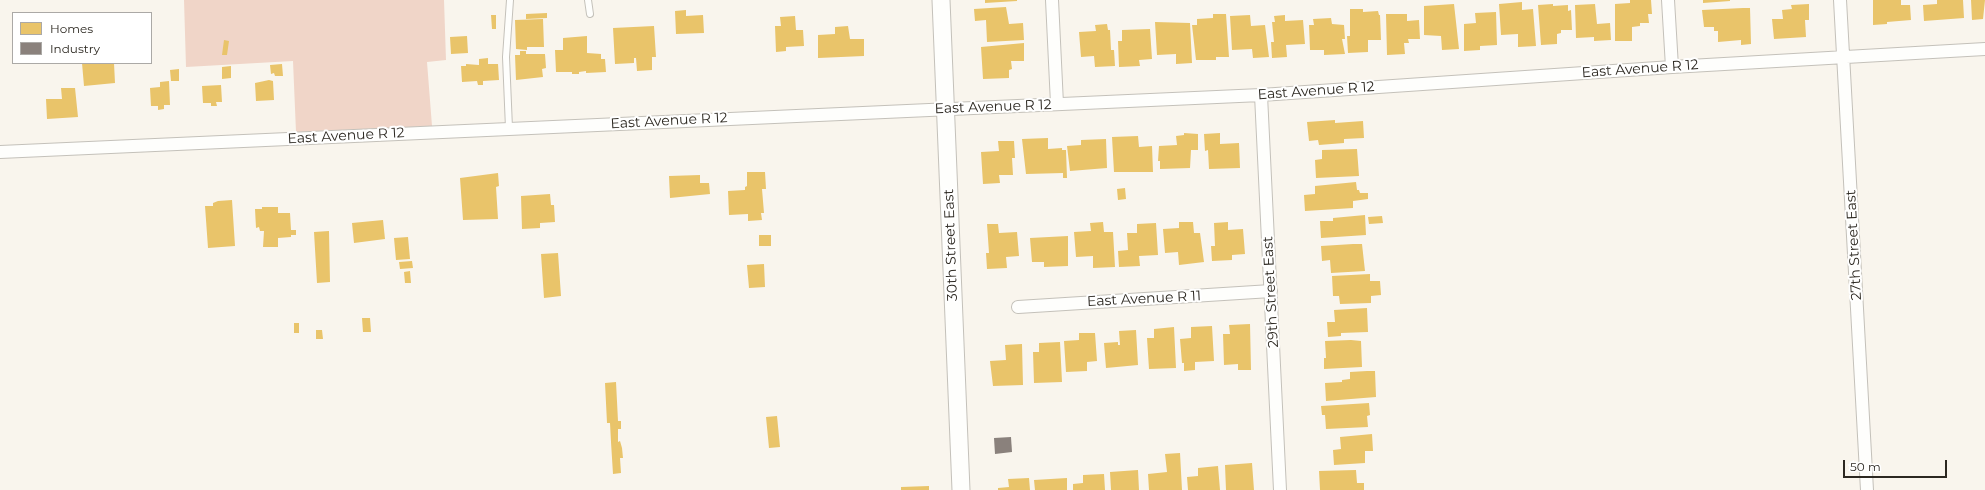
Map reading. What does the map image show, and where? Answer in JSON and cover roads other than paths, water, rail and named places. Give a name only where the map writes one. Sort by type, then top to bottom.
[{"type":"street","name":"30th Street East","points":[[941,0],[961,490]]},
{"type":"street","points":[[1052,0],[1057,104]]},
{"type":"street","points":[[1668,0],[1672,67]]},
{"type":"street","name":"27th Street East","points":[[1840,0],[1867,490]]},
{"type":"street","name":"East Avenue R 12","points":[[0,152],[946,108],[1261,95],[1672,67],[1985,49]]},
{"type":"street","name":"29th Street East","points":[[1261,95],[1280,490]]},
{"type":"street","name":"East Avenue R 11","points":[[1018,307],[1271,291]]},
{"type":"lane","points":[[509,128],[506,57],[510,0]]},
{"type":"lane","points":[[588,0],[590,14]]}]
